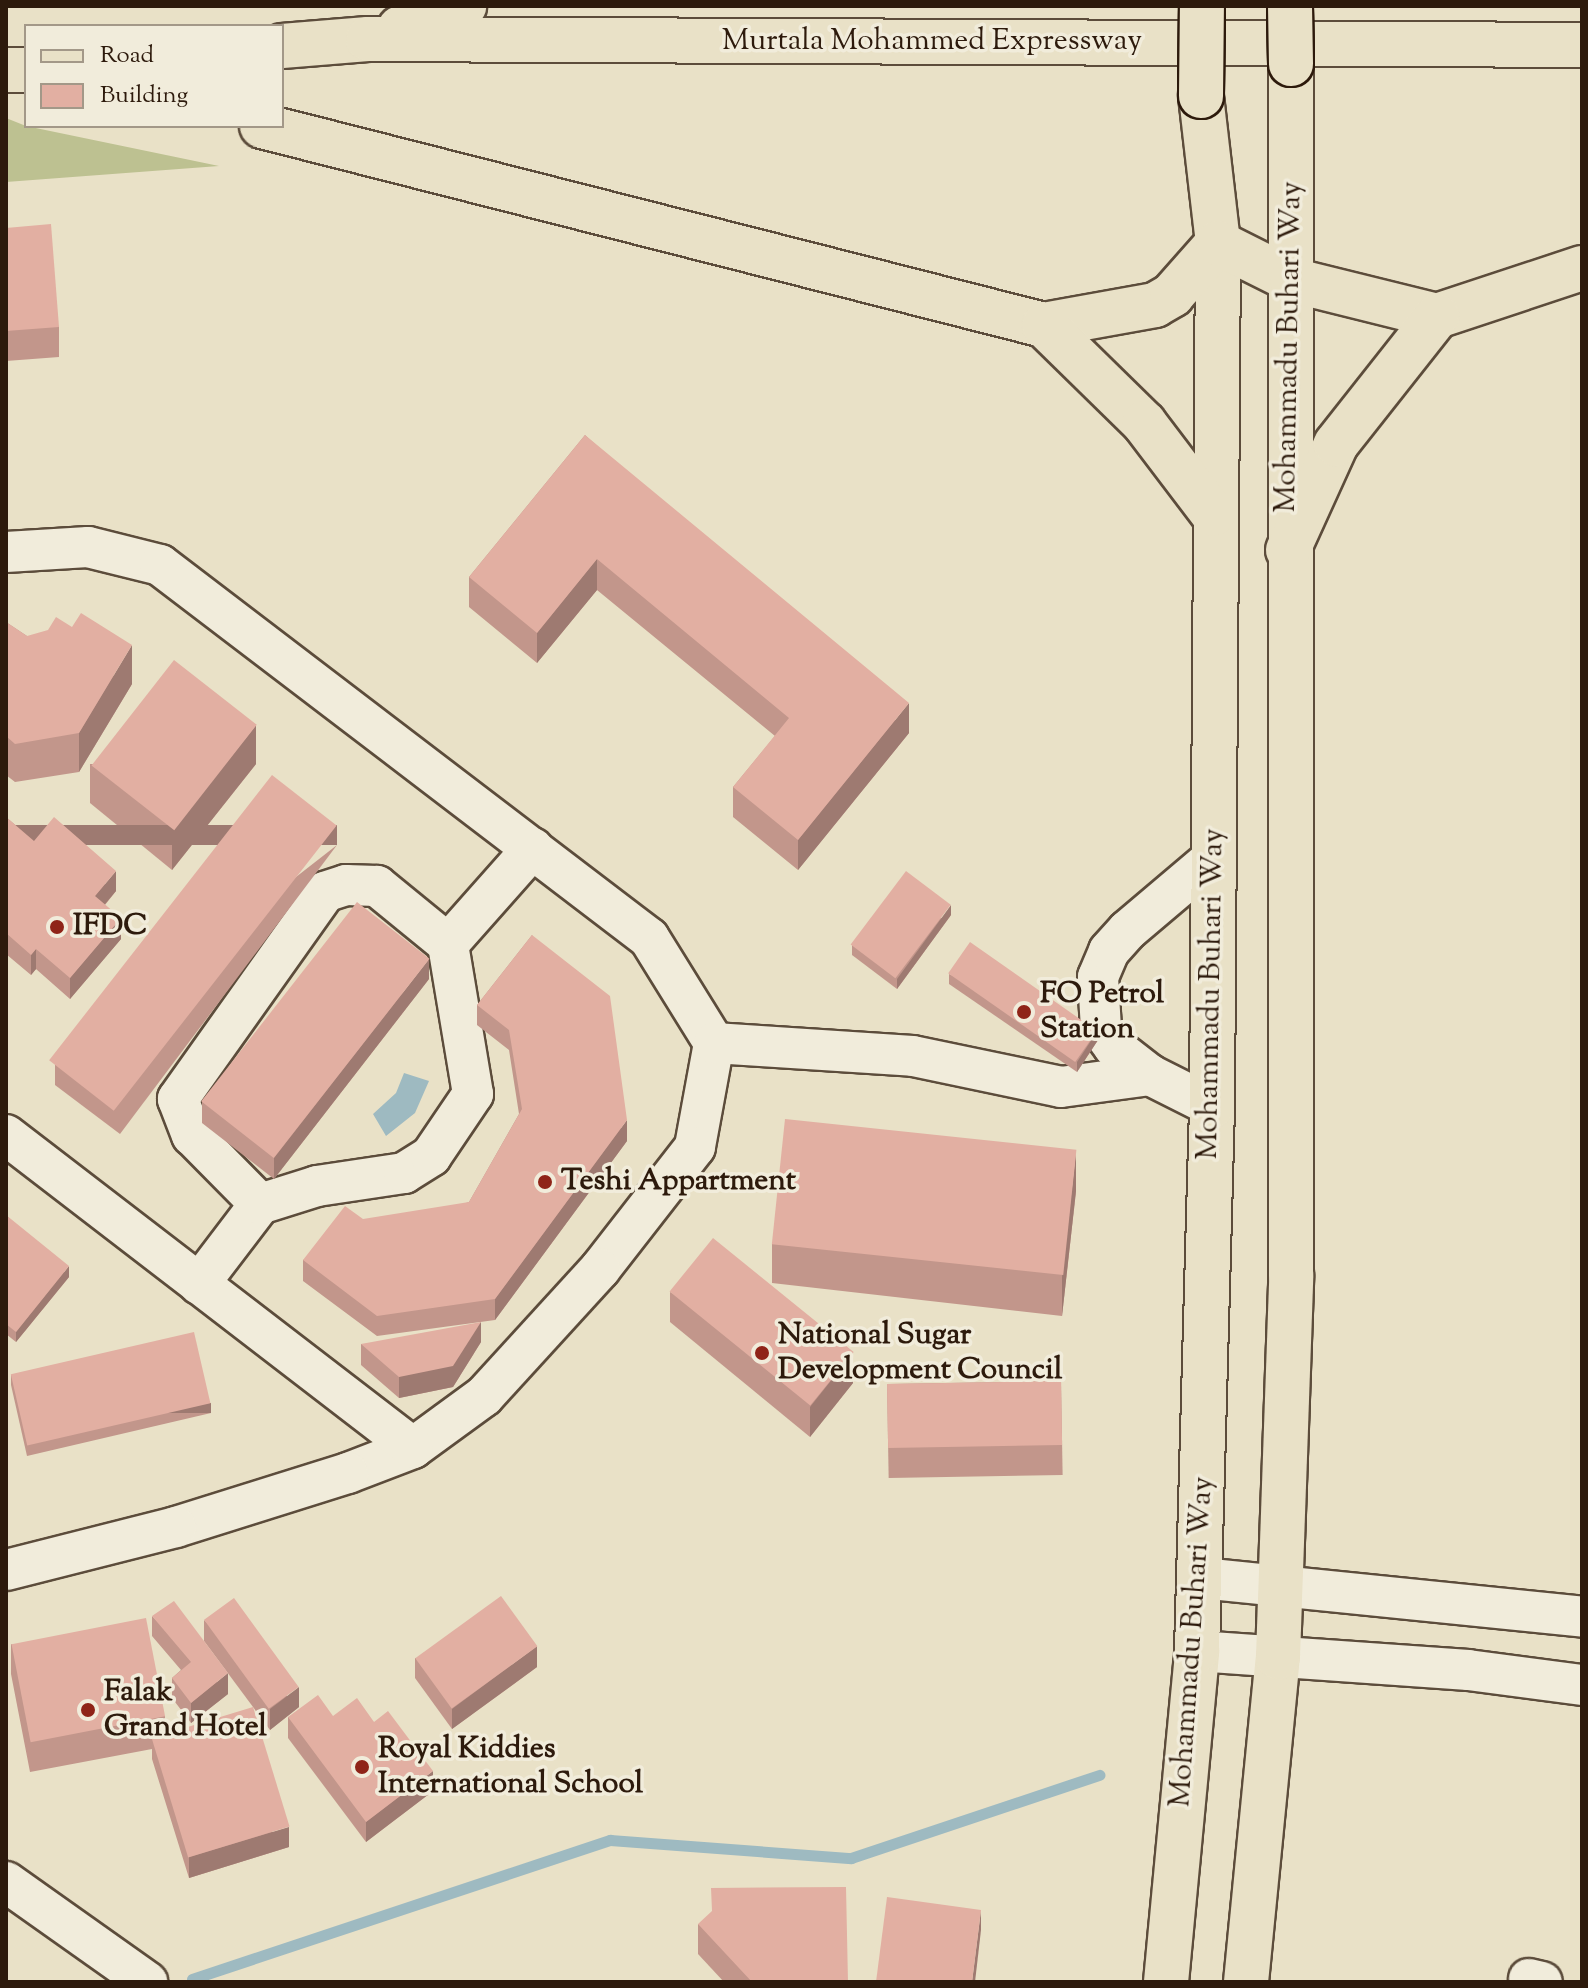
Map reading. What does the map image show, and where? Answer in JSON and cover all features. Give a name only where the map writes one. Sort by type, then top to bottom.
[{"type":"main road","points":[[368,39],[464,6]]},
{"type":"main road","name":"Mohammadu Buhari Way","points":[[1166,1982],[1201,1578],[1212,1106],[1213,514],[1218,243],[1201,96],[1202,6]]},
{"type":"main road","name":"Mohammadu Buhari Way","points":[[1246,1982],[1278,1657],[1291,1276],[1288,550],[1292,280],[1290,6]]},
{"type":"main road","name":"Murtala Mohammed Expressway","points":[[284,46],[368,39],[1582,45]]},
{"type":"main road","points":[[270,128],[1044,325],[1155,305],[1172,295],[1218,243],[1292,280],[1437,316],[1582,268]]},
{"type":"main road","points":[[1288,550],[1336,444],[1437,316]]},
{"type":"main road","points":[[1044,325],[1144,423],[1213,514]]},
{"type":"street","points":[[6,552],[88,547],[160,565],[649,938],[714,1043],[695,1147],[600,1269],[484,1396],[413,1448],[176,1527],[6,1570]]},
{"type":"street","points":[[448,944],[533,848]]},
{"type":"street","points":[[1212,1106],[1150,1075],[1114,1047],[1101,1029],[1098,977],[1109,951],[1128,930],[1214,857]]},
{"type":"street","points":[[199,1284],[260,1204],[317,1186],[404,1173],[431,1156],[473,1094],[448,944],[377,886],[346,885],[325,892],[178,1099],[192,1135],[260,1204]]},
{"type":"street","points":[[714,1043],[913,1056],[1061,1087],[1150,1075]]},
{"type":"street","points":[[6,1135],[413,1448]]},
{"type":"street","points":[[1201,1578],[1282,1583],[1582,1617]]},
{"type":"street","points":[[1197,1651],[1468,1670],[1582,1685]]},
{"type":"street","points":[[6,1882],[147,1982]]},
{"type":"green space","points":[[6,118],[24,125],[24,128],[219,166],[6,182]]},
{"type":"water","points":[[404,1073],[429,1081],[415,1113],[386,1136],[373,1114],[396,1093]]},
{"type":"building","points":[[51,224],[59,327],[6,331],[6,228]]},
{"type":"building","points":[[585,435],[909,703],[798,840],[733,787],[789,718],[597,559],[537,633],[469,577]]},
{"type":"building","points":[[81,613],[132,645],[79,733],[15,744],[6,736],[6,622],[27,636],[48,630],[56,617],[72,627]]},
{"type":"building","points":[[174,660],[257,725],[174,830],[92,766]]},
{"type":"building","points":[[272,775],[337,825],[114,1111],[49,1060]]},
{"type":"building","name":"IFDC","points":[[6,817],[34,841],[54,817],[116,871],[95,896],[121,918],[70,978],[36,949],[31,955],[6,933]]},
{"type":"building","points":[[906,871],[951,905],[895,978],[851,944]]},
{"type":"building","points":[[357,902],[429,959],[274,1158],[201,1101]]},
{"type":"building","name":"Teshi Appartment","points":[[532,935],[610,996],[627,1120],[495,1299],[377,1316],[303,1260],[345,1206],[363,1219],[469,1202],[522,1109],[509,1030],[477,1005]]},
{"type":"building","name":"FO Petrol Station","points":[[970,942],[1097,1031],[1075,1062],[948,973]]},
{"type":"building","points":[[785,1119],[1076,1150],[1063,1275],[772,1244]]},
{"type":"building","points":[[6,1215],[69,1266],[16,1332],[6,1324]]},
{"type":"building","points":[[713,1238],[854,1352],[810,1406],[670,1292]]},
{"type":"building","points":[[481,1322],[453,1366],[399,1377],[361,1344]]},
{"type":"building","points":[[194,1332],[210,1403],[27,1445],[11,1374]]},
{"type":"building","points":[[1061,1381],[1062,1445],[888,1448],[887,1384]]},
{"type":"building","points":[[501,1596],[537,1646],[452,1708],[415,1658]]},
{"type":"building","points":[[234,1598],[299,1687],[269,1709],[204,1620]]},
{"type":"building","points":[[174,1601],[228,1673],[191,1703],[172,1678],[191,1662],[152,1616]]},
{"type":"building","name":"Falak Grand Hotel","points":[[146,1618],[165,1716],[31,1742],[12,1644]]},
{"type":"building","name":"Royal Kiddies International School","points":[[318,1695],[333,1716],[357,1698],[374,1722],[388,1711],[433,1771],[366,1822],[288,1717]]},
{"type":"building","points":[[253,1707],[290,1827],[188,1858],[152,1738]]},
{"type":"building","points":[[846,1887],[848,1982],[752,1982],[698,1924],[712,1911],[711,1888]]},
{"type":"building","points":[[887,1897],[981,1910],[972,1982],[876,1982]]},
{"type":"waterway","points":[[192,1979],[610,1840],[851,1858],[1099,1775]]},
{"type":"place","name":"IFDC","points":[[57,927]]},
{"type":"place","name":"FO Petrol Station","points":[[1024,1012]]},
{"type":"place","name":"Teshi Appartment","points":[[545,1182]]},
{"type":"place","name":"National Sugar Development Council","points":[[762,1353]]},
{"type":"place","name":"Falak Grand Hotel","points":[[88,1710]]},
{"type":"place","name":"Royal Kiddies International School","points":[[362,1767]]}]
